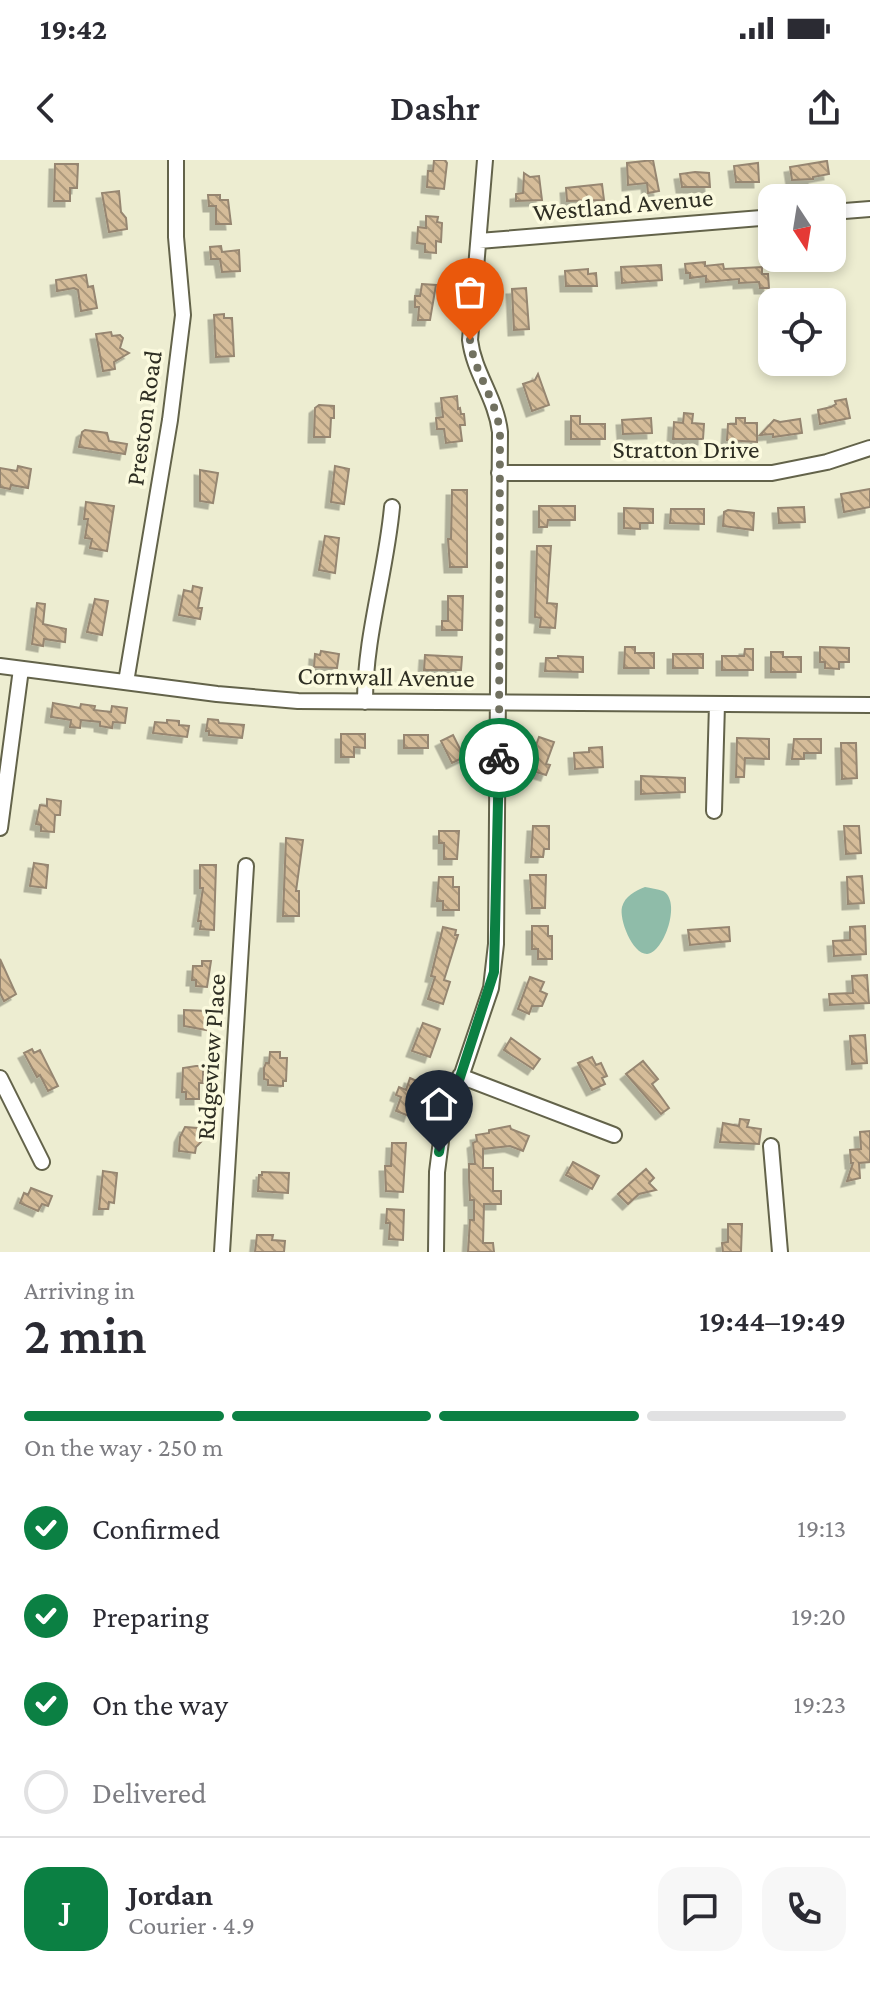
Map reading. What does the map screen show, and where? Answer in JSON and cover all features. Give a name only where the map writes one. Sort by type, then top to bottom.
[{"type":"street","name":"Preston Road","points":[[126,682],[170,420],[183,315],[176,237],[176,160]]},
{"type":"street","points":[[436,1252],[437,1172],[442,1133],[494,972],[498,416],[476,367],[470,340],[485,160]]},
{"type":"street","points":[[846,211],[870,209]]},
{"type":"street","name":"Westland Avenue","points":[[479,241],[758,218]]},
{"type":"street","name":"Stratton Drive","points":[[499,473],[772,473],[827,462],[870,448]]},
{"type":"street","points":[[365,702],[365,664],[389,541],[392,507]]},
{"type":"street","name":"Cornwall Avenue","points":[[0,666],[262,698],[365,702],[870,705]]},
{"type":"street","points":[[0,828],[21,669]]},
{"type":"street","points":[[714,811],[717,704]]},
{"type":"street","name":"Ridgeview Place","points":[[222,1252],[246,866]]},
{"type":"street","points":[[460,1076],[614,1135]]},
{"type":"street","points":[[0,1078],[42,1162]]},
{"type":"street","points":[[771,1146],[780,1252]]},
{"type":"shaded area","points":[[645,887],[663,891],[671,905],[665,936],[647,954],[632,942],[622,912],[623,903],[628,897]]},
{"type":"building","points":[[434,160],[445,160],[447,163],[444,189],[427,187],[428,171],[433,171]]},
{"type":"building","points":[[653,160],[659,191],[648,193],[647,183],[628,185],[627,163]]},
{"type":"building","points":[[827,161],[829,174],[792,180],[790,167]]},
{"type":"building","points":[[758,163],[759,182],[736,182],[734,166]]},
{"type":"building","points":[[55,164],[78,164],[77,188],[70,188],[70,201],[54,201]]},
{"type":"building","points":[[524,173],[530,177],[539,176],[542,200],[516,201],[516,194],[523,193]]},
{"type":"building","points":[[709,173],[710,187],[682,187],[680,174]]},
{"type":"building","points":[[602,184],[604,200],[567,201],[566,188]]},
{"type":"building","points":[[119,191],[127,229],[109,232],[102,193]]},
{"type":"building","points":[[208,195],[220,195],[220,200],[228,200],[231,224],[216,224],[216,206],[209,206]]},
{"type":"building","points":[[426,216],[438,217],[437,222],[442,223],[441,242],[436,241],[436,253],[425,252],[425,244],[417,243],[418,227],[426,228]]},
{"type":"building","points":[[221,246],[222,252],[239,250],[240,271],[222,272],[220,259],[211,259],[210,247]]},
{"type":"building","points":[[685,264],[723,264],[724,269],[758,267],[758,272],[768,274],[769,288],[760,288],[759,282],[739,283],[739,279],[706,282],[706,276],[690,278]]},
{"type":"building","points":[[661,265],[662,280],[622,283],[621,267]]},
{"type":"building","points":[[588,269],[588,274],[596,273],[597,286],[566,286],[565,271]]},
{"type":"building","points":[[86,275],[88,287],[93,286],[97,308],[81,311],[78,290],[57,291],[56,280]]},
{"type":"building","points":[[422,284],[436,285],[430,320],[418,320],[419,307],[415,307],[415,296],[420,296]]},
{"type":"building","points":[[526,288],[529,329],[514,330],[512,289]]},
{"type":"building","points":[[224,314],[224,318],[232,318],[234,356],[216,357],[214,315]]},
{"type":"building","points":[[111,332],[112,336],[120,335],[123,338],[120,348],[129,353],[114,362],[115,369],[103,371],[96,334]]},
{"type":"building","points":[[538,374],[549,405],[532,411],[523,384],[535,380]]},
{"type":"building","points":[[457,396],[458,409],[464,414],[465,425],[460,425],[462,441],[446,443],[444,429],[437,429],[436,418],[443,417],[441,398]]},
{"type":"building","points":[[846,399],[850,418],[820,424],[818,410]]},
{"type":"building","points":[[319,405],[334,406],[330,437],[314,437],[315,408]]},
{"type":"building","points":[[684,413],[693,414],[692,423],[704,424],[703,439],[673,439],[674,422],[683,423]]},
{"type":"building","points":[[571,416],[580,416],[580,424],[605,424],[605,439],[571,439]]},
{"type":"building","points":[[651,418],[652,433],[623,434],[622,420]]},
{"type":"building","points":[[736,418],[745,418],[745,423],[757,423],[757,442],[727,440],[728,424],[736,424]]},
{"type":"building","points":[[800,419],[802,433],[773,437],[773,434],[760,435],[774,420]]},
{"type":"building","points":[[85,430],[107,433],[109,441],[127,444],[125,454],[79,447]]},
{"type":"building","points":[[18,466],[31,469],[28,488],[0,487],[0,468],[17,471]]},
{"type":"building","points":[[335,466],[349,469],[344,504],[331,502]]},
{"type":"building","points":[[200,470],[218,473],[213,503],[200,501]]},
{"type":"building","points":[[870,489],[870,507],[844,512],[841,494]]},
{"type":"building","points":[[452,490],[467,490],[467,567],[450,567],[448,539],[451,539]]},
{"type":"building","points":[[86,502],[114,506],[107,551],[90,548],[92,539],[85,538],[88,519],[84,519]]},
{"type":"building","points":[[539,506],[575,506],[575,520],[548,520],[547,527],[539,527]]},
{"type":"building","points":[[804,507],[805,522],[779,523],[778,508]]},
{"type":"building","points":[[624,508],[653,509],[653,523],[640,523],[640,529],[624,528]]},
{"type":"building","points":[[671,509],[704,509],[704,524],[670,523]]},
{"type":"building","points":[[724,512],[754,513],[753,530],[723,526]]},
{"type":"building","points":[[325,536],[339,538],[335,573],[319,570]]},
{"type":"building","points":[[537,546],[551,546],[547,603],[557,604],[555,628],[540,627],[541,618],[535,617]]},
{"type":"building","points":[[193,586],[202,588],[198,608],[202,608],[200,619],[179,615],[184,590],[192,592]]},
{"type":"building","points":[[448,596],[463,596],[462,630],[442,630],[442,621],[448,621]]},
{"type":"building","points":[[95,599],[108,601],[102,635],[87,632]]},
{"type":"building","points":[[37,603],[45,604],[43,624],[66,629],[65,642],[44,639],[43,646],[32,644]]},
{"type":"building","points":[[625,647],[635,647],[635,653],[654,653],[654,668],[624,668]]},
{"type":"building","points":[[820,647],[849,648],[849,662],[839,662],[839,669],[825,668],[825,662],[820,662]]},
{"type":"building","points":[[745,649],[753,649],[753,670],[722,670],[722,656],[744,656]]},
{"type":"building","points":[[321,651],[339,654],[337,668],[314,667],[315,654],[320,655]]},
{"type":"building","points":[[771,652],[783,652],[783,657],[801,657],[801,672],[771,672]]},
{"type":"building","points":[[673,654],[703,654],[703,668],[673,668]]},
{"type":"building","points":[[425,655],[462,657],[461,670],[424,670]]},
{"type":"building","points":[[583,657],[583,672],[545,671],[546,658]]},
{"type":"building","points":[[53,703],[80,708],[81,704],[95,706],[94,710],[111,712],[112,706],[127,708],[125,723],[113,722],[112,728],[100,726],[100,722],[81,720],[80,728],[70,727],[71,720],[51,717]]},
{"type":"building","points":[[208,719],[244,725],[242,738],[209,735],[206,731]]},
{"type":"building","points":[[167,720],[189,726],[187,737],[153,733],[155,722],[167,723]]},
{"type":"building","points":[[341,734],[365,734],[365,748],[354,747],[354,757],[341,757]]},
{"type":"building","points":[[404,735],[428,735],[428,748],[404,748]]},
{"type":"building","points":[[453,735],[464,757],[452,763],[441,741]]},
{"type":"building","points":[[539,737],[554,742],[546,764],[550,765],[546,775],[533,771],[537,761],[531,759]]},
{"type":"building","points":[[737,738],[769,739],[769,759],[745,758],[744,777],[736,777]]},
{"type":"building","points":[[794,739],[821,739],[821,753],[804,753],[804,759],[792,759]]},
{"type":"building","points":[[841,743],[856,743],[857,778],[842,779]]},
{"type":"building","points":[[602,747],[603,767],[575,769],[574,753]]},
{"type":"building","points":[[641,776],[685,778],[685,792],[641,794]]},
{"type":"building","points":[[47,799],[61,801],[60,815],[55,815],[54,832],[41,831],[41,825],[36,824],[40,805],[47,806]]},
{"type":"building","points":[[533,826],[549,826],[549,849],[544,849],[543,857],[531,857]]},
{"type":"building","points":[[844,826],[859,826],[861,853],[846,854]]},
{"type":"building","points":[[439,831],[459,831],[457,859],[444,859],[444,843],[439,843]]},
{"type":"building","points":[[286,838],[303,840],[296,891],[299,891],[299,916],[283,916]]},
{"type":"building","points":[[34,863],[48,865],[46,888],[30,886]]},
{"type":"building","points":[[200,865],[216,865],[214,930],[200,929],[201,921],[198,921],[203,888],[200,888]]},
{"type":"building","points":[[530,875],[546,875],[545,908],[532,908]]},
{"type":"building","points":[[862,876],[864,903],[848,904],[847,877]]},
{"type":"building","points":[[439,877],[453,877],[453,887],[459,887],[459,910],[443,910],[443,901],[437,901]]},
{"type":"building","points":[[532,926],[548,926],[548,936],[552,936],[552,959],[538,959],[538,949],[532,949]]},
{"type":"building","points":[[865,926],[866,954],[834,956],[833,941],[850,940],[850,927]]},
{"type":"building","points":[[443,927],[456,930],[455,935],[458,935],[444,980],[450,982],[443,1004],[428,999]]},
{"type":"building","points":[[729,927],[730,941],[690,945],[688,930]]},
{"type":"building","points":[[0,959],[16,994],[4,1001],[0,993]]},
{"type":"building","points":[[202,961],[211,961],[207,987],[196,986],[196,980],[192,980],[193,966],[202,966]]},
{"type":"building","points":[[867,975],[869,1003],[830,1005],[829,994],[853,993],[852,976]]},
{"type":"building","points":[[530,977],[544,982],[540,991],[547,994],[542,1006],[532,1006],[529,1014],[518,1009]]},
{"type":"building","points":[[184,1010],[207,1011],[206,1030],[184,1026]]},
{"type":"building","points":[[423,1023],[440,1029],[430,1057],[412,1051]]},
{"type":"building","points":[[865,1035],[867,1063],[852,1064],[850,1036]]},
{"type":"building","points":[[511,1038],[540,1059],[533,1069],[504,1050]]},
{"type":"building","points":[[32,1049],[34,1053],[40,1050],[58,1086],[48,1091],[40,1075],[37,1077],[24,1053]]},
{"type":"building","points":[[270,1052],[280,1052],[280,1058],[287,1058],[283,1086],[268,1085],[268,1080],[264,1079]]},
{"type":"building","points":[[592,1057],[596,1065],[601,1063],[607,1076],[602,1078],[605,1084],[592,1090],[578,1063]]},
{"type":"building","points":[[643,1061],[658,1079],[652,1084],[669,1108],[661,1114],[626,1074]]},
{"type":"building","points":[[203,1066],[199,1099],[186,1099],[186,1092],[182,1092],[183,1068]]},
{"type":"building","points":[[410,1078],[421,1083],[417,1094],[427,1098],[424,1105],[414,1101],[409,1116],[396,1111],[401,1097],[396,1095],[399,1087],[406,1090]]},
{"type":"building","points":[[740,1119],[749,1120],[747,1127],[761,1129],[759,1144],[720,1142],[723,1123],[739,1126]]},
{"type":"building","points":[[510,1126],[529,1136],[523,1151],[510,1146],[483,1149],[483,1168],[493,1168],[493,1191],[501,1191],[501,1204],[484,1204],[483,1243],[493,1243],[494,1252],[468,1252],[470,1220],[474,1220],[469,1178],[469,1164],[475,1164],[473,1143],[477,1141],[476,1135]]},
{"type":"building","points":[[185,1127],[197,1128],[201,1142],[195,1153],[179,1151],[180,1137]]},
{"type":"building","points":[[870,1131],[870,1162],[859,1163],[860,1178],[847,1181],[853,1163],[850,1150],[861,1149],[860,1132]]},
{"type":"building","points":[[392,1143],[406,1143],[403,1192],[386,1191],[385,1166],[391,1166]]},
{"type":"building","points":[[573,1162],[599,1176],[592,1189],[566,1175]]},
{"type":"building","points":[[646,1169],[654,1178],[649,1183],[656,1190],[639,1194],[628,1204],[618,1194]]},
{"type":"building","points":[[103,1171],[117,1173],[114,1203],[109,1202],[108,1209],[99,1209]]},
{"type":"building","points":[[262,1172],[289,1173],[288,1193],[258,1191]]},
{"type":"building","points":[[31,1188],[52,1196],[48,1206],[42,1204],[38,1211],[20,1203],[24,1193],[28,1195]]},
{"type":"building","points":[[387,1209],[404,1210],[403,1240],[389,1239]]},
{"type":"building","points":[[728,1224],[742,1224],[741,1252],[723,1252],[722,1243],[728,1242]]},
{"type":"building","points":[[257,1235],[273,1235],[272,1240],[285,1241],[284,1252],[255,1252]]},
{"type":"way so far","points":[[470,340],[476,367],[494,403],[500,432],[499,758]]},
{"type":"route","points":[[439,1152],[442,1133],[494,972],[499,758]]}]
